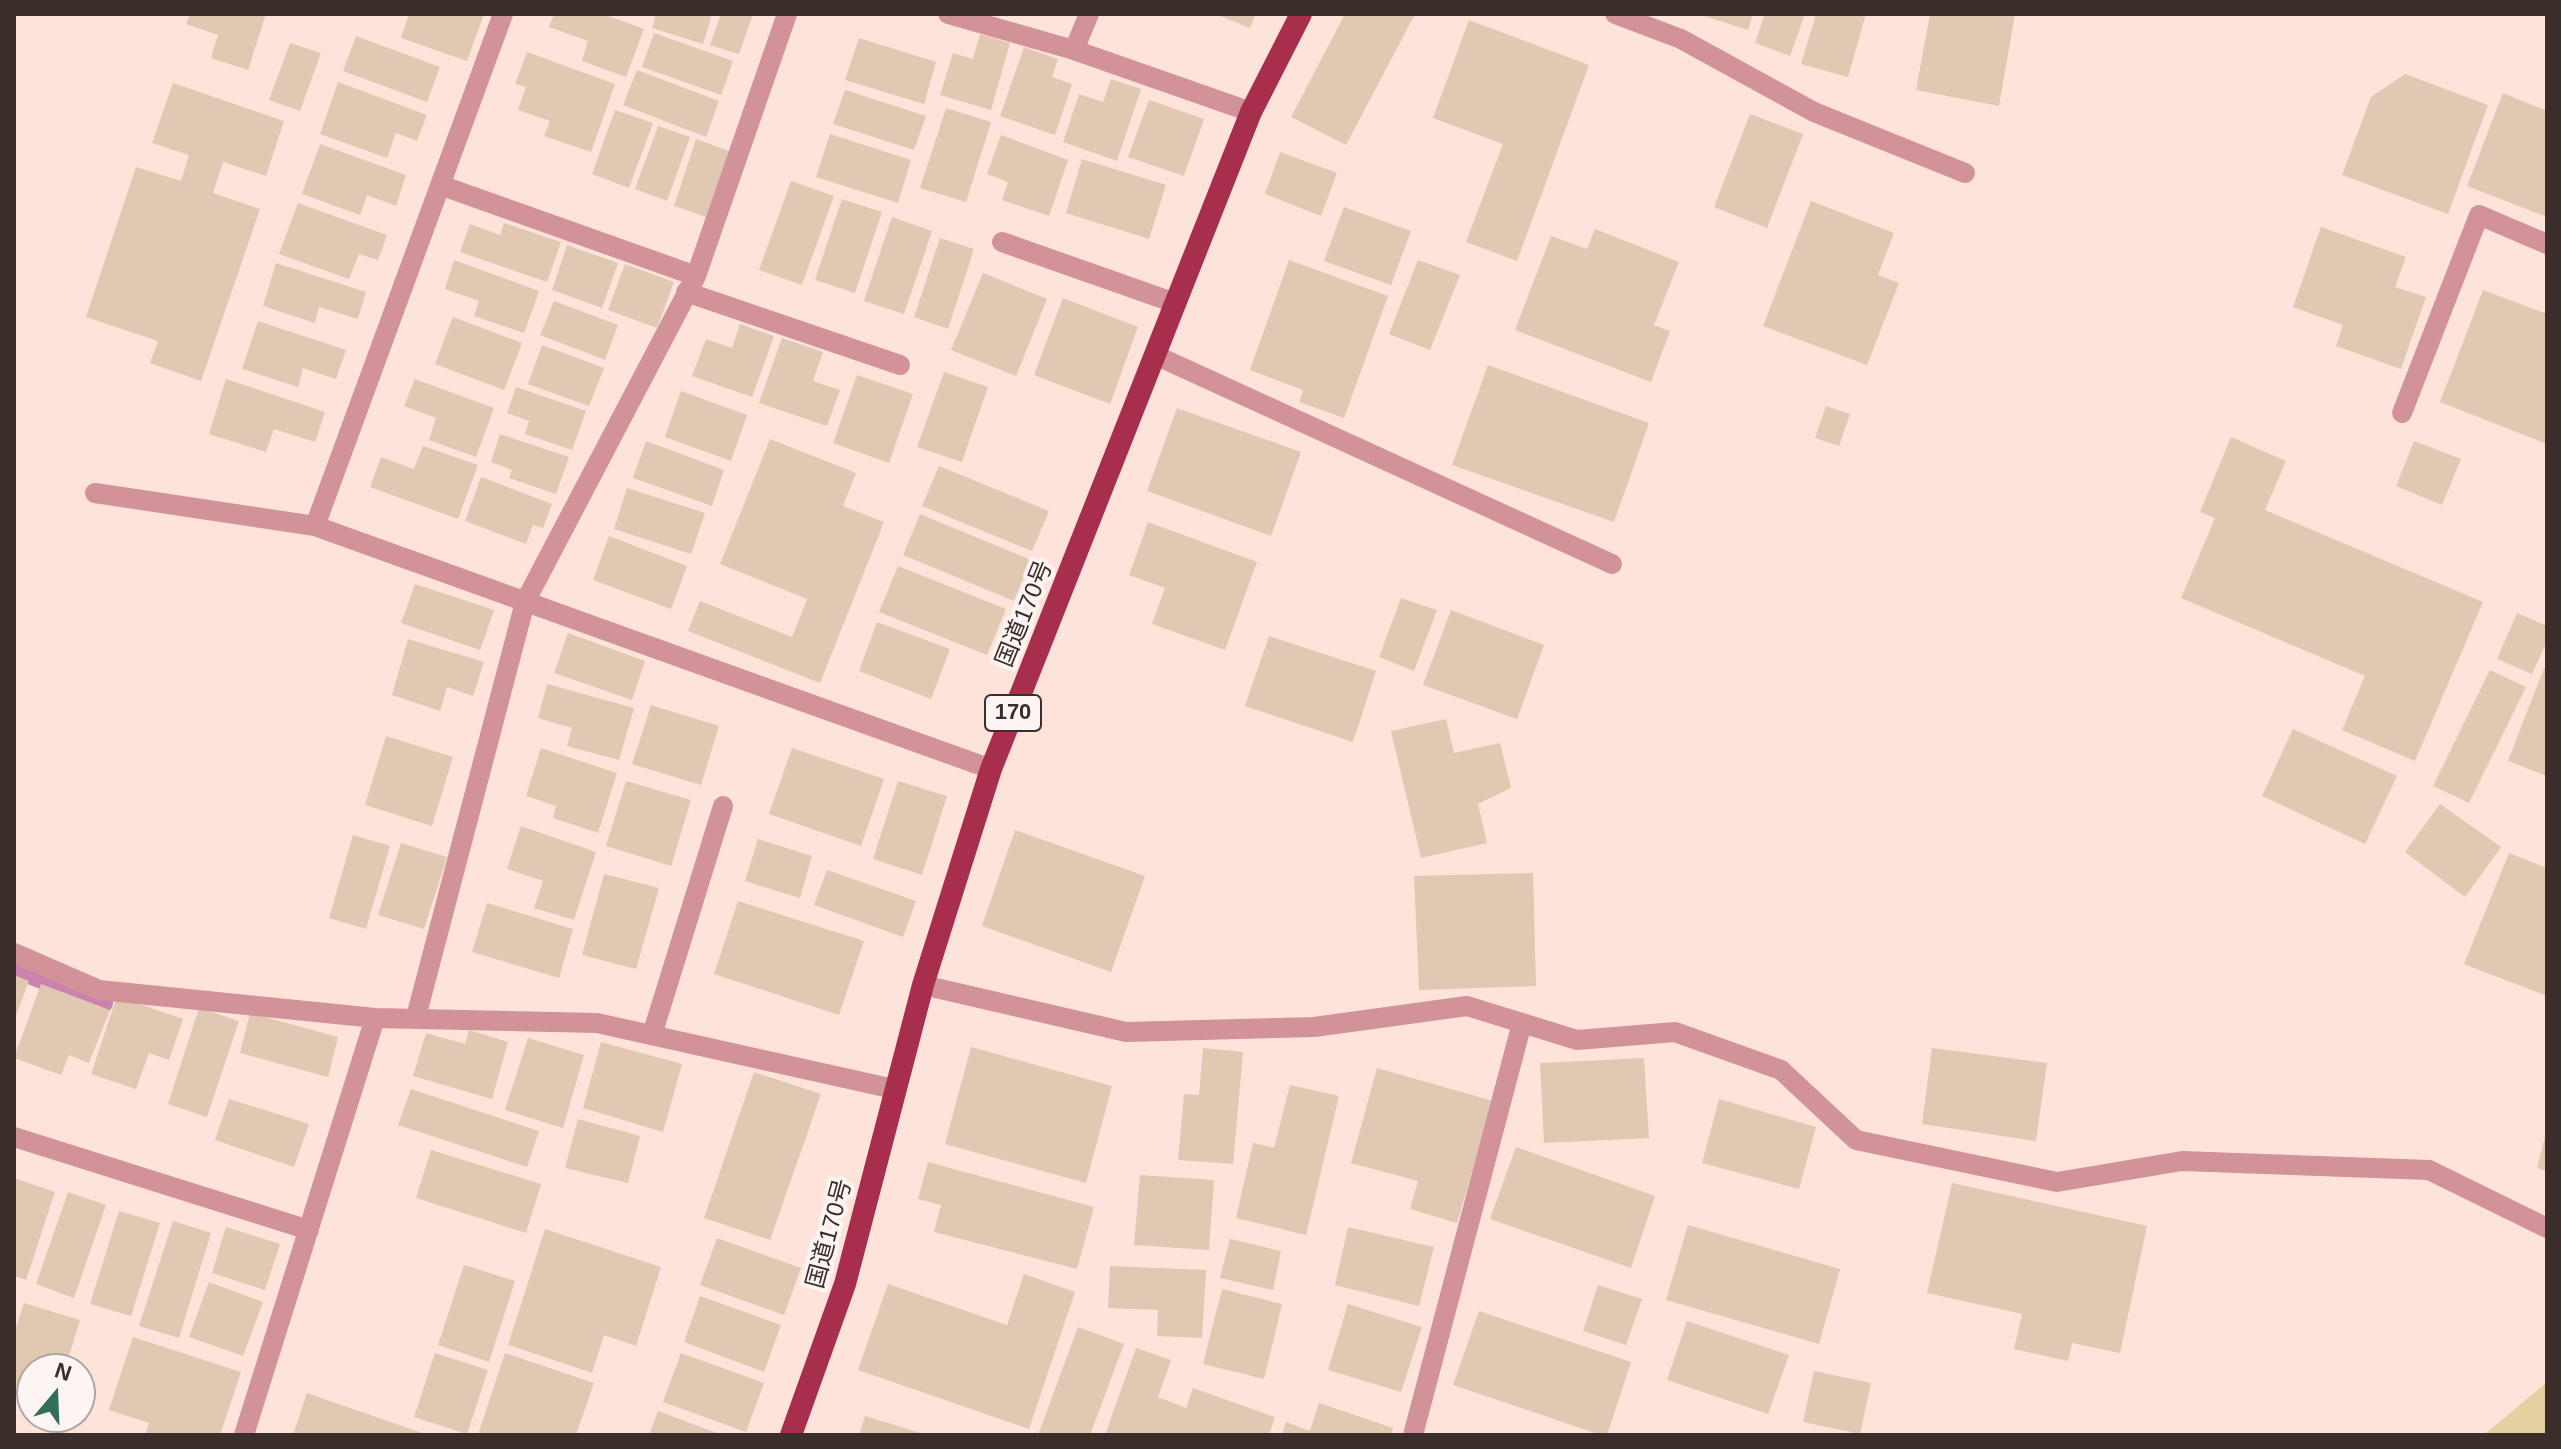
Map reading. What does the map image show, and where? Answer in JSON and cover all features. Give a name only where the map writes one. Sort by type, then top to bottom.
[{"type":"highway","name":"国道170号","points":[[791,1435],[845,1284],[923,985],[991,769],[1251,112],[1301,14]]},
{"type":"street","points":[[315,526],[503,14]]},
{"type":"street","points":[[416,1017],[525,602],[691,284],[787,14]]},
{"type":"street","points":[[948,14],[1074,50],[1251,112]]},
{"type":"street","points":[[1074,50],[1089,14]]},
{"type":"street","points":[[1615,14],[1681,39],[1814,112],[1965,173]]},
{"type":"street","points":[[440,185],[900,365]]},
{"type":"street","points":[[2402,413],[2479,215],[2547,244]]},
{"type":"street","points":[[1002,242],[1175,303]]},
{"type":"street","points":[[1155,355],[1612,564]]},
{"type":"street","points":[[95,493],[315,526],[991,769]]},
{"type":"street","points":[[652,1035],[723,806]]},
{"type":"street","points":[[14,953],[99,990],[375,1018],[597,1023],[894,1089]]},
{"type":"street","points":[[923,985],[1126,1032],[1314,1027],[1467,1006],[1577,1040],[1675,1032],[1781,1070],[1856,1140],[2057,1182],[2182,1161],[2429,1170],[2547,1228]]},
{"type":"street","points":[[244,1435],[375,1018]]},
{"type":"street","points":[[1413,1435],[1522,1023]]},
{"type":"street","points":[[14,1137],[309,1230]]},
{"type":"shaded area","points":[[2547,1382],[2547,1435],[2484,1435]]},
{"type":"building","points":[[190,14],[266,14],[248,70],[211,58],[218,35],[186,24]]},
{"type":"building","points":[[409,14],[484,14],[467,61],[401,38]]},
{"type":"building","points":[[554,14],[603,14],[644,29],[626,77],[582,61],[588,41],[549,27]]},
{"type":"building","points":[[656,14],[712,14],[703,44],[652,28]]},
{"type":"building","points":[[721,14],[753,14],[739,54],[710,45]]},
{"type":"building","points":[[1215,14],[1256,14],[1250,28]]},
{"type":"building","points":[[1345,14],[1414,16],[1346,145],[1291,117]]},
{"type":"building","points":[[1698,14],[1753,14],[1748,30]]},
{"type":"building","points":[[1765,14],[1805,14],[1790,56],[1755,43]]},
{"type":"building","points":[[1816,14],[1866,14],[1848,77],[1801,64]]},
{"type":"building","points":[[1930,14],[2015,14],[1999,106],[1916,90]]},
{"type":"building","points":[[1469,20],[1589,65],[1517,261],[1466,242],[1503,144],[1433,118]]},
{"type":"building","points":[[654,33],[733,61],[721,95],[642,67]]},
{"type":"building","points":[[980,34],[1010,43],[991,110],[940,95],[953,53],[973,59]]},
{"type":"building","points":[[356,36],[440,67],[427,102],[343,71]]},
{"type":"building","points":[[859,38],[936,62],[924,104],[845,80]]},
{"type":"building","points":[[290,43],[321,53],[300,111],[269,100]]},
{"type":"building","points":[[1024,47],[1058,59],[1052,77],[1072,84],[1055,135],[1000,116]]},
{"type":"building","points":[[527,52],[615,84],[591,152],[544,136],[550,121],[518,110],[526,87],[515,84]]},
{"type":"building","points":[[637,70],[719,101],[706,137],[623,105]]},
{"type":"building","points":[[2405,74],[2488,105],[2448,214],[2342,175],[2371,97]]},
{"type":"building","points":[[1111,79],[1141,89],[1117,161],[1063,142],[1079,94],[1103,102]]},
{"type":"building","points":[[338,82],[427,115],[417,141],[396,133],[387,158],[320,134]]},
{"type":"building","points":[[173,83],[284,121],[266,176],[223,162],[213,193],[260,209],[201,381],[150,363],[158,341],[86,317],[136,167],[181,181],[189,155],[152,143]]},
{"type":"building","points":[[845,90],[926,116],[914,150],[833,124]]},
{"type":"building","points":[[2503,93],[2547,111],[2547,217],[2467,186]]},
{"type":"building","points":[[1149,100],[1204,119],[1184,176],[1128,157]]},
{"type":"building","points":[[946,108],[991,122],[966,202],[920,188]]},
{"type":"building","points":[[615,110],[653,123],[629,188],[592,174]]},
{"type":"building","points":[[1750,114],[1803,134],[1767,228],[1714,207]]},
{"type":"building","points":[[658,126],[690,137],[667,201],[635,189]]},
{"type":"building","points":[[830,134],[911,160],[898,203],[816,177]]},
{"type":"building","points":[[1001,135],[1068,160],[1049,216],[1002,200],[1008,182],[987,174]]},
{"type":"building","points":[[696,139],[729,151],[706,217],[674,206]]},
{"type":"building","points":[[320,144],[406,175],[396,206],[367,195],[360,215],[302,194]]},
{"type":"building","points":[[1280,152],[1337,173],[1321,216],[1265,194]]},
{"type":"building","points":[[1082,159],[1166,185],[1149,239],[1066,213]]},
{"type":"building","points":[[791,181],[834,196],[802,285],[759,270]]},
{"type":"building","points":[[842,199],[882,212],[855,293],[815,280]]},
{"type":"building","points":[[1811,201],[1894,233],[1878,275],[1899,283],[1867,365],[1763,326]]},
{"type":"building","points":[[298,203],[387,235],[378,260],[359,254],[349,279],[279,254]]},
{"type":"building","points":[[1344,207],[1411,231],[1391,285],[1324,261]]},
{"type":"building","points":[[892,217],[932,231],[904,314],[864,301]]},
{"type":"building","points":[[504,223],[561,242],[547,282],[460,252],[470,224],[500,235]]},
{"type":"building","points":[[2321,227],[2406,257],[2395,287],[2426,297],[2401,369],[2336,346],[2343,325],[2293,307]]},
{"type":"building","points":[[1595,229],[1679,262],[1654,325],[1670,331],[1651,382],[1515,330],[1551,236],[1587,249]]},
{"type":"building","points":[[940,238],[974,249],[948,329],[914,317]]},
{"type":"building","points":[[567,245],[618,263],[602,308],[552,290]]},
{"type":"building","points":[[454,260],[539,291],[524,333],[474,316],[479,301],[445,289]]},
{"type":"building","points":[[1289,260],[1388,296],[1344,418],[1299,402],[1303,390],[1250,370]]},
{"type":"building","points":[[1418,260],[1460,275],[1430,350],[1389,334]]},
{"type":"building","points":[[276,263],[366,292],[358,319],[319,307],[315,323],[263,306]]},
{"type":"building","points":[[625,264],[674,282],[657,328],[608,310]]},
{"type":"building","points":[[983,273],[1047,299],[1016,376],[951,350]]},
{"type":"building","points":[[2483,290],[2547,314],[2547,444],[2440,402]]},
{"type":"building","points":[[1063,298],[1138,327],[1110,404],[1034,375]]},
{"type":"building","points":[[554,301],[618,325],[605,360],[540,335]]},
{"type":"building","points":[[453,317],[522,343],[504,390],[435,364]]},
{"type":"building","points":[[258,321],[346,350],[336,379],[303,368],[298,387],[242,369]]},
{"type":"building","points":[[740,324],[774,336],[752,397],[692,376],[706,339],[732,348]]},
{"type":"building","points":[[782,338],[823,352],[813,381],[840,390],[827,426],[759,403]]},
{"type":"building","points":[[542,345],[604,368],[589,406],[528,384]]},
{"type":"building","points":[[1488,365],[1649,423],[1614,522],[1452,465]]},
{"type":"building","points":[[944,372],[988,387],[962,462],[917,447]]},
{"type":"building","points":[[857,375],[913,394],[889,463],[833,443]]},
{"type":"building","points":[[226,379],[325,412],[315,442],[274,429],[266,452],[209,434]]},
{"type":"building","points":[[415,379],[494,408],[476,457],[429,440],[436,418],[404,406]]},
{"type":"building","points":[[516,387],[586,411],[572,450],[525,434],[529,421],[507,413]]},
{"type":"building","points":[[681,391],[747,415],[731,461],[665,437]]},
{"type":"building","points":[[1826,406],[1850,414],[1839,446],[1815,438]]},
{"type":"building","points":[[1177,408],[1301,452],[1271,536],[1147,491]]},
{"type":"building","points":[[500,434],[569,457],[556,494],[509,478],[512,470],[491,462]]},
{"type":"building","points":[[2231,437],[2286,461],[2265,510],[2483,602],[2415,761],[2342,730],[2365,676],[2181,598],[2215,518],[2200,512]]},
{"type":"building","points":[[770,439],[856,473],[843,506],[884,522],[820,683],[688,631],[700,601],[792,637],[807,599],[720,564]]},
{"type":"building","points":[[646,441],[724,470],[712,506],[633,478]]},
{"type":"building","points":[[2414,441],[2461,459],[2442,505],[2396,486]]},
{"type":"building","points":[[423,446],[478,465],[458,519],[370,487],[381,457],[414,469]]},
{"type":"building","points":[[939,466],[1049,511],[1032,551],[922,506]]},
{"type":"building","points":[[481,477],[552,504],[543,528],[533,525],[526,544],[465,521]]},
{"type":"building","points":[[627,488],[705,513],[691,554],[614,529]]},
{"type":"building","points":[[920,514],[1031,560],[1014,601],[903,555]]},
{"type":"building","points":[[1148,522],[1257,562],[1225,650],[1152,624],[1165,588],[1129,575]]},
{"type":"building","points":[[609,536],[687,566],[671,609],[593,580]]},
{"type":"building","points":[[898,566],[1006,609],[987,655],[879,612]]},
{"type":"building","points":[[415,584],[494,610],[480,650],[401,623]]},
{"type":"building","points":[[1401,598],[1437,610],[1414,671],[1379,657]]},
{"type":"building","points":[[1451,610],[1544,645],[1517,719],[1423,685]]},
{"type":"building","points":[[2517,613],[2547,626],[2547,641],[2532,674],[2497,659]]},
{"type":"building","points":[[877,622],[950,649],[931,699],[859,671]]},
{"type":"building","points":[[568,633],[645,661],[632,700],[554,673]]},
{"type":"building","points":[[1269,636],[1376,671],[1353,742],[1245,706]]},
{"type":"building","points":[[408,639],[484,662],[473,696],[447,687],[440,711],[392,695]]},
{"type":"building","points":[[2544,668],[2547,669],[2547,776],[2508,761]]},
{"type":"building","points":[[2490,670],[2526,687],[2469,803],[2433,786]]},
{"type":"building","points":[[547,684],[634,708],[619,760],[567,746],[572,728],[538,718]]},
{"type":"building","points":[[651,705],[719,726],[701,785],[632,764]]},
{"type":"building","points":[[1446,719],[1454,753],[1500,743],[1511,788],[1478,804],[1487,843],[1421,858],[1391,731]]},
{"type":"building","points":[[2293,729],[2397,776],[2365,844],[2262,796]]},
{"type":"building","points":[[386,736],[453,757],[432,826],[365,805]]},
{"type":"building","points":[[541,748],[617,773],[598,833],[553,818],[556,806],[526,796]]},
{"type":"building","points":[[792,748],[884,779],[861,846],[769,814]]},
{"type":"building","points":[[626,781],[691,800],[671,866],[606,846]]},
{"type":"building","points":[[898,781],[947,796],[922,875],[873,859]]},
{"type":"building","points":[[2440,804],[2501,847],[2465,897],[2405,852]]},
{"type":"building","points":[[521,826],[596,852],[574,920],[534,908],[543,881],[507,869]]},
{"type":"building","points":[[1015,830],[1145,876],[1111,972],[982,926]]},
{"type":"building","points":[[353,835],[390,846],[366,929],[329,918]]},
{"type":"building","points":[[758,839],[812,856],[800,898],[745,881]]},
{"type":"building","points":[[401,843],[447,857],[424,929],[378,915]]},
{"type":"building","points":[[2509,853],[2547,868],[2547,996],[2464,964]]},
{"type":"building","points":[[827,870],[916,901],[903,937],[814,905]]},
{"type":"building","points":[[1533,873],[1536,986],[1419,990],[1414,876]]},
{"type":"building","points":[[604,874],[659,888],[636,969],[582,955]]},
{"type":"building","points":[[738,901],[864,941],[839,1015],[714,974]]},
{"type":"building","points":[[487,903],[573,929],[559,978],[472,952]]},
{"type":"building","points":[[14,975],[29,981],[14,1021]]},
{"type":"building","points":[[41,984],[110,1010],[89,1063],[69,1055],[61,1075],[14,1058]]},
{"type":"building","points":[[117,996],[183,1019],[169,1060],[149,1053],[136,1089],[91,1074]]},
{"type":"building","points":[[199,1008],[239,1021],[207,1117],[168,1104]]},
{"type":"building","points":[[250,1013],[338,1037],[328,1077],[240,1053]]},
{"type":"building","points":[[469,1030],[508,1042],[492,1099],[413,1076],[426,1033],[465,1044]]},
{"type":"building","points":[[528,1038],[584,1055],[563,1128],[505,1110]]},
{"type":"building","points":[[601,1042],[682,1064],[663,1132],[583,1108]]},
{"type":"building","points":[[971,1047],[1112,1086],[1086,1183],[945,1144]]},
{"type":"building","points":[[1203,1048],[1243,1052],[1233,1164],[1178,1160],[1184,1094],[1199,1095]]},
{"type":"building","points":[[1932,1048],[2047,1063],[2036,1141],[1922,1124]]},
{"type":"building","points":[[1644,1058],[1649,1138],[1544,1143],[1540,1063]]},
{"type":"building","points":[[1377,1068],[1493,1101],[1457,1223],[1410,1209],[1418,1181],[1351,1163]]},
{"type":"building","points":[[754,1072],[821,1094],[770,1240],[704,1218]]},
{"type":"building","points":[[1290,1085],[1339,1096],[1306,1235],[1236,1218],[1253,1143],[1274,1148]]},
{"type":"building","points":[[411,1089],[539,1131],[527,1167],[398,1125]]},
{"type":"building","points":[[229,1099],[309,1124],[294,1167],[215,1140]]},
{"type":"building","points":[[1719,1099],[1816,1127],[1799,1189],[1702,1163]]},
{"type":"building","points":[[578,1119],[640,1136],[628,1183],[565,1168]]},
{"type":"building","points":[[2547,1133],[2547,1171],[2537,1168]]},
{"type":"building","points":[[1516,1147],[1655,1196],[1631,1268],[1490,1219]]},
{"type":"building","points":[[431,1150],[541,1184],[526,1233],[416,1198]]},
{"type":"building","points":[[928,1162],[1094,1207],[1077,1269],[934,1232],[941,1205],[918,1199]]},
{"type":"building","points":[[1140,1175],[1214,1180],[1209,1250],[1134,1245]]},
{"type":"building","points":[[14,1178],[55,1192],[26,1280],[14,1276]]},
{"type":"building","points":[[1952,1183],[2147,1226],[2120,1353],[2072,1343],[2068,1361],[2014,1349],[2022,1314],[1927,1293]]},
{"type":"building","points":[[68,1192],[106,1205],[74,1298],[36,1284]]},
{"type":"building","points":[[119,1211],[160,1223],[131,1316],[90,1304]]},
{"type":"building","points":[[173,1221],[211,1233],[179,1338],[139,1326]]},
{"type":"building","points":[[1688,1225],[1840,1269],[1819,1344],[1666,1300]]},
{"type":"building","points":[[226,1227],[280,1244],[265,1290],[212,1273]]},
{"type":"building","points":[[1348,1227],[1434,1247],[1419,1306],[1335,1285]]},
{"type":"building","points":[[545,1229],[661,1267],[636,1346],[604,1335],[592,1373],[508,1345]]},
{"type":"building","points":[[717,1238],[801,1268],[784,1315],[700,1285]]},
{"type":"building","points":[[1230,1239],[1281,1251],[1273,1290],[1220,1278]]},
{"type":"building","points":[[464,1265],[515,1281],[489,1362],[438,1345]]},
{"type":"building","points":[[1110,1266],[1206,1270],[1202,1338],[1157,1336],[1158,1310],[1108,1308]]},
{"type":"building","points":[[1024,1274],[1075,1292],[1029,1429],[858,1370],[888,1284],[1007,1325]]},
{"type":"building","points":[[209,1282],[263,1302],[243,1356],[189,1337]]},
{"type":"building","points":[[1598,1285],[1642,1299],[1626,1345],[1583,1331]]},
{"type":"building","points":[[1222,1289],[1282,1304],[1264,1379],[1203,1364]]},
{"type":"building","points":[[700,1296],[781,1325],[764,1372],[684,1342]]},
{"type":"building","points":[[24,1303],[80,1320],[70,1353],[16,1353],[16,1386],[14,1333]]},
{"type":"building","points":[[1348,1304],[1422,1327],[1401,1392],[1328,1370]]},
{"type":"building","points":[[1479,1311],[1631,1362],[1607,1435],[1453,1385]]},
{"type":"building","points":[[1687,1321],[1789,1355],[1768,1414],[1667,1380]]},
{"type":"building","points":[[1078,1327],[1124,1344],[1090,1435],[1038,1435]]},
{"type":"building","points":[[133,1337],[241,1372],[220,1435],[145,1435],[149,1423],[109,1410]]},
{"type":"building","points":[[1136,1348],[1171,1360],[1158,1397],[1186,1408],[1193,1388],[1275,1417],[1269,1435],[1105,1435]]},
{"type":"building","points":[[435,1353],[488,1370],[467,1434],[414,1417]]},
{"type":"building","points":[[505,1353],[594,1383],[576,1435],[478,1435]]},
{"type":"building","points":[[681,1353],[764,1383],[746,1432],[663,1402]]},
{"type":"building","points":[[1814,1371],[1871,1383],[1860,1434],[1803,1422]]},
{"type":"building","points":[[307,1393],[428,1435],[293,1435]]},
{"type":"building","points":[[1319,1403],[1393,1428],[1391,1435],[1282,1435],[1286,1422],[1310,1431]]},
{"type":"building","points":[[658,1411],[722,1435],[649,1435]]},
{"type":"building","points":[[865,1416],[924,1434],[924,1435],[859,1435]]},
{"type":"waterway","points":[[14,968],[103,1003]]}]
